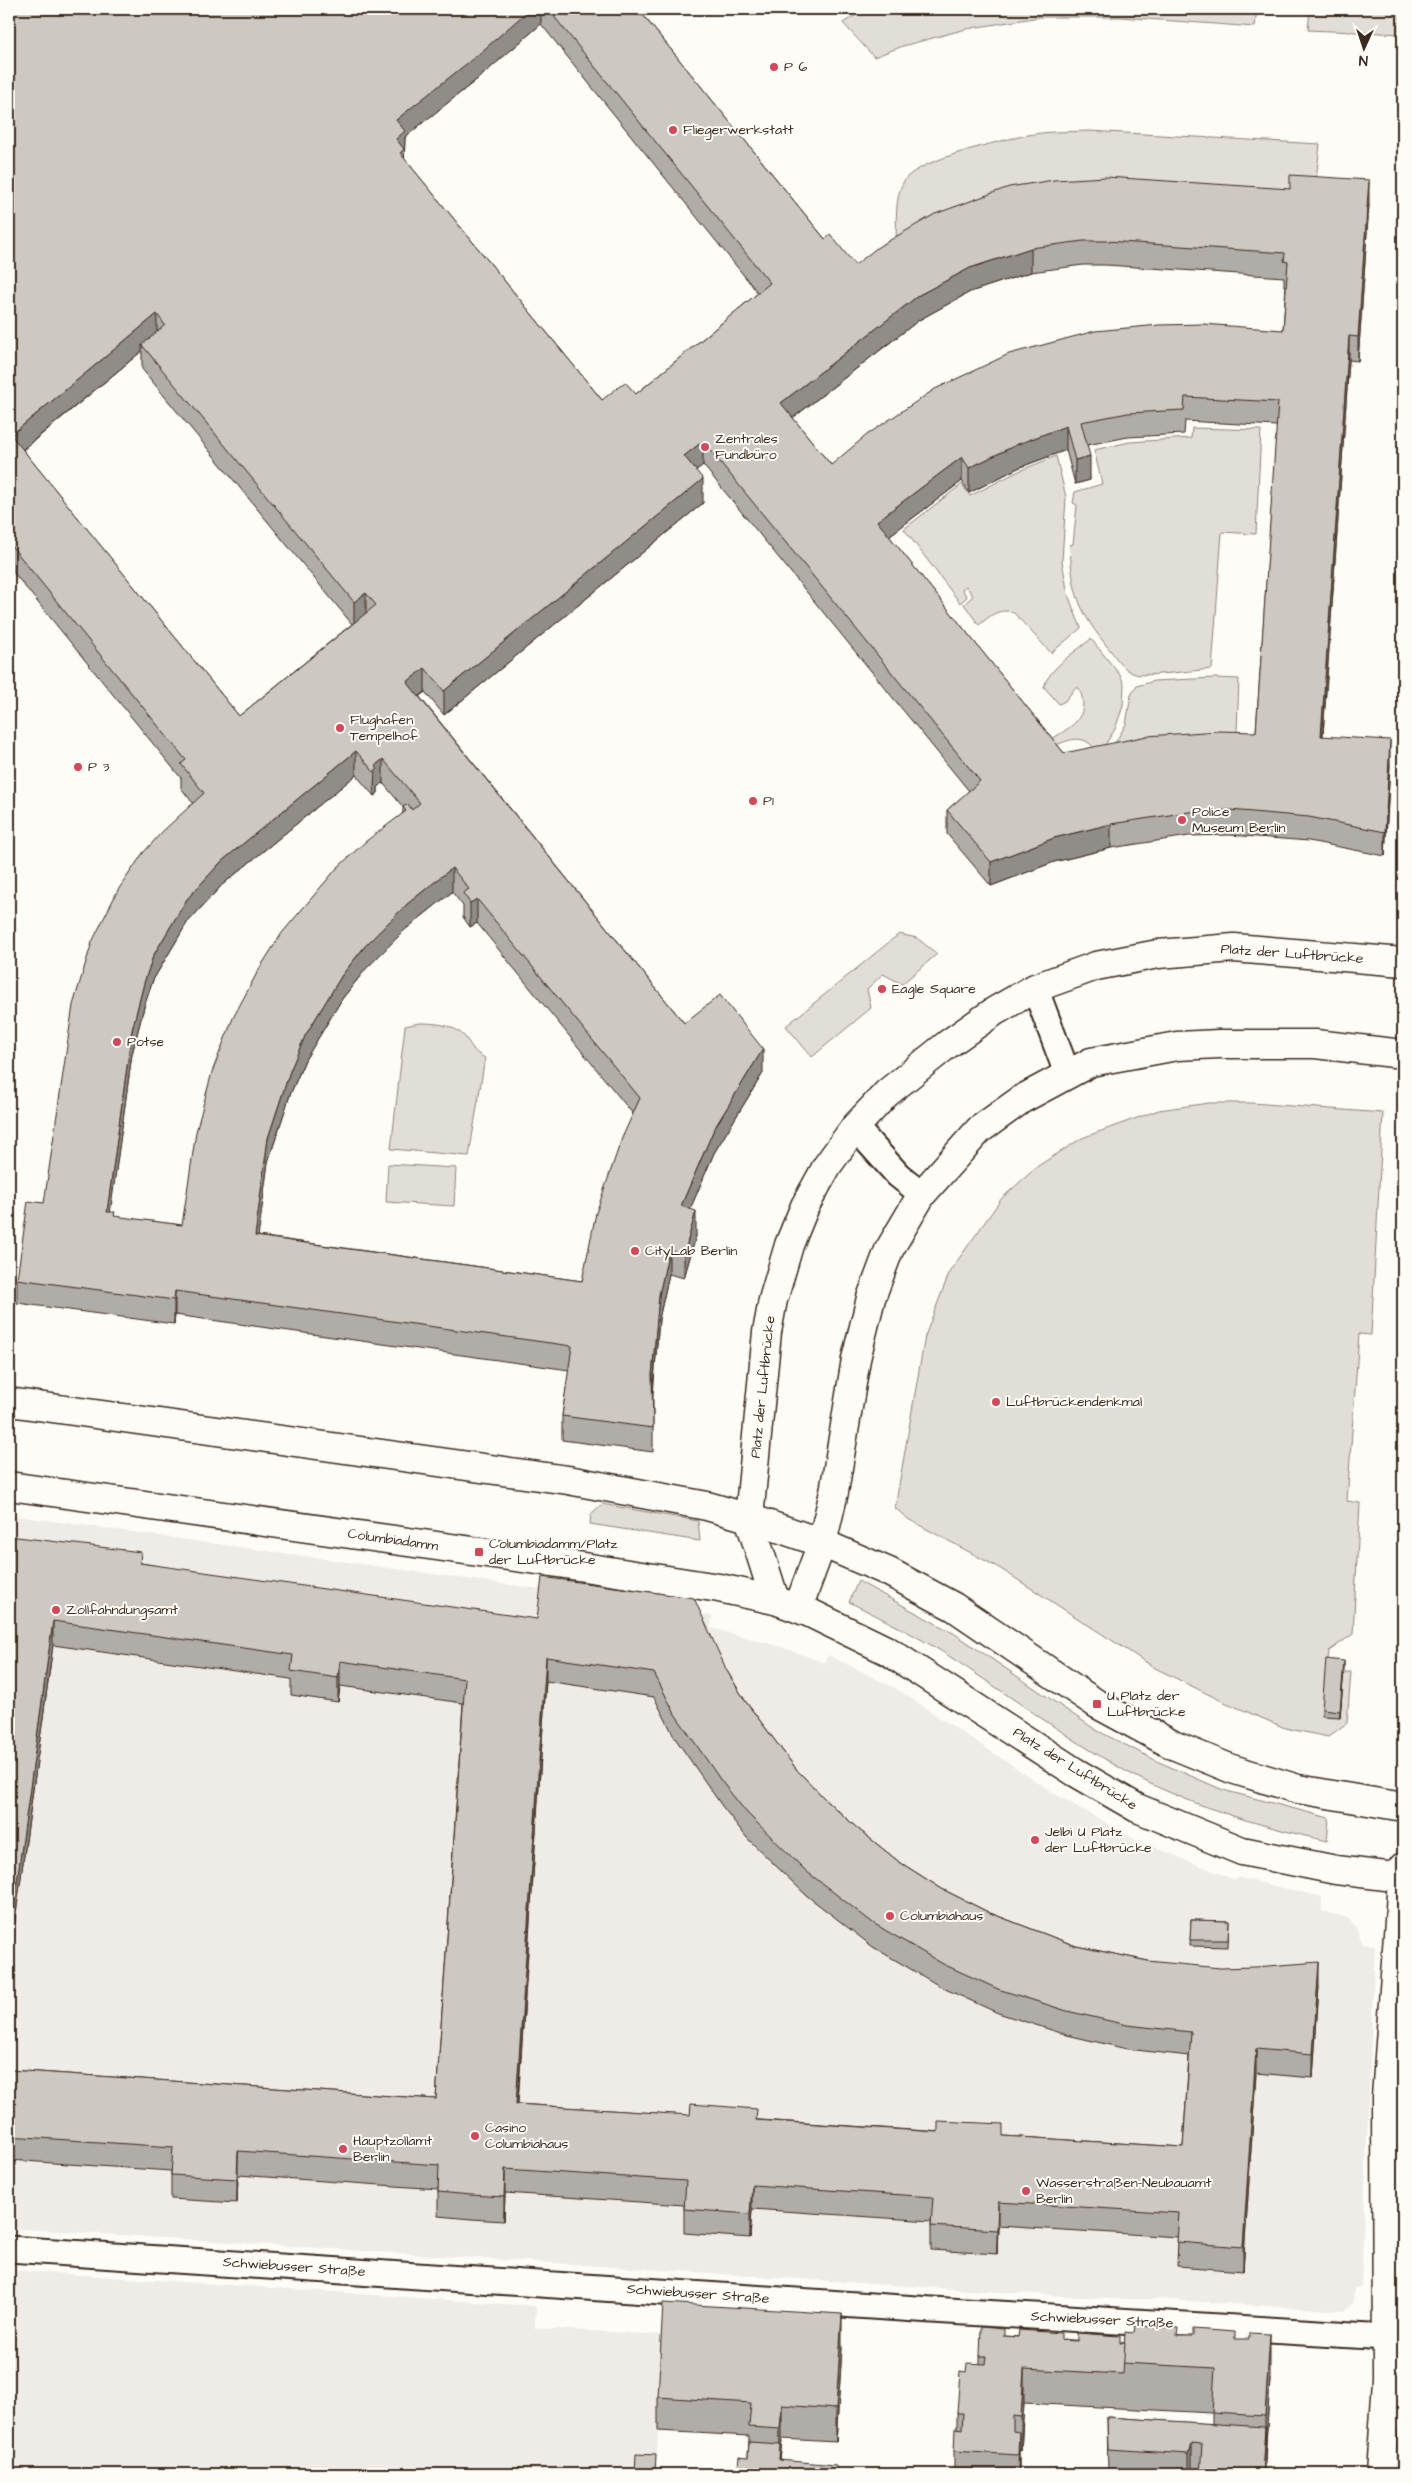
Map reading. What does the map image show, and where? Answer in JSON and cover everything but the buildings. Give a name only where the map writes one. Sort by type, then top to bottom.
[{"type":"main road","name":"Platz der Luftbrücke","points":[[1403,962],[1234,948],[1158,954],[1096,966],[1036,988],[995,1011],[948,1044],[887,1093],[855,1127],[827,1166],[805,1206],[789,1245],[773,1300],[767,1332],[749,1518],[787,1604],[888,1651],[1075,1772],[1138,1808],[1242,1850],[1336,1870],[1403,1874]]},
{"type":"main road","points":[[787,1604],[822,1543],[834,1492],[856,1359],[871,1298],[889,1250],[922,1194],[979,1130],[1022,1099],[1067,1073],[1092,1062],[1177,1046],[1211,1044],[1315,1044],[1403,1054]]},
{"type":"main road","points":[[9,1402],[568,1480],[707,1506],[749,1518],[822,1543],[889,1572],[954,1607],[1097,1704],[1173,1745],[1232,1769],[1298,1789],[1403,1807]]},
{"type":"main road","name":"Columbiadamm","points":[[9,1486],[558,1563],[720,1588],[787,1604]]},
{"type":"main road","points":[[1381,2474],[1387,2379],[1395,2337],[1386,2097],[1403,1874]]},
{"type":"street","points":[[1036,988],[1067,1073]]},
{"type":"street","points":[[855,1127],[898,1175],[922,1194]]},
{"type":"street","name":"Schwiebusser Straße","points":[[9,2249],[932,2310],[1395,2337]]},
{"type":"shaded area","points":[[865,9],[1257,9],[1255,27],[1120,17],[1040,17],[966,29],[903,46],[874,57],[843,23]]},
{"type":"shaded area","points":[[1310,9],[1403,9],[1403,34],[1308,30]]},
{"type":"shaded area","points":[[1089,131],[1320,144],[1314,200],[896,241],[897,202],[904,181],[912,173],[961,152],[1000,141],[1051,132]]},
{"type":"shaded area","points":[[1192,428],[1261,430],[1256,534],[1222,532],[1212,669],[1160,674],[1135,674],[1121,664],[1099,637],[1084,613],[1075,590],[1070,545],[1073,544],[1077,505],[1073,503],[1075,492],[1102,484],[1094,450],[1130,442],[1191,438]]},
{"type":"shaded area","points":[[1056,456],[1066,497],[1062,561],[1068,595],[1081,628],[1051,653],[1014,613],[1009,611],[999,612],[979,625],[964,604],[973,596],[966,586],[962,589],[967,597],[960,603],[904,529],[962,484],[970,496],[1019,471]]},
{"type":"shaded area","points":[[1091,639],[1120,675],[1124,684],[1123,706],[1115,729],[1105,745],[1095,749],[1080,739],[1070,740],[1053,746],[1047,742],[1064,732],[1081,715],[1082,699],[1079,688],[1075,688],[1065,701],[1059,704],[1044,687],[1051,673]]},
{"type":"shaded area","points":[[1215,678],[1239,679],[1237,731],[1234,735],[1115,743],[1126,724],[1131,695],[1137,686],[1154,681]]},
{"type":"shaded area","points":[[899,934],[917,938],[937,954],[902,984],[883,974],[867,989],[871,1008],[812,1057],[786,1026]]},
{"type":"shaded area","points":[[419,1023],[437,1024],[460,1032],[477,1053],[485,1058],[469,1156],[391,1149],[405,1026]]},
{"type":"shaded area","points":[[1209,1103],[1252,1103],[1383,1113],[1371,1335],[1359,1334],[1347,1501],[1360,1503],[1353,1634],[1329,1651],[1322,1715],[1340,1717],[1344,1672],[1351,1672],[1347,1723],[1328,1737],[1285,1728],[1222,1701],[1155,1668],[1001,1569],[908,1519],[895,1508],[925,1336],[950,1271],[1002,1198],[1038,1166],[1082,1138],[1159,1110]]},
{"type":"shaded area","points":[[388,1164],[456,1168],[454,1206],[386,1202]]},
{"type":"shaded area","points":[[602,1504],[698,1521],[700,1541],[590,1524],[591,1514]]},
{"type":"shaded area","points":[[9,1515],[633,1602],[712,1616],[711,1628],[782,1647],[824,1663],[828,1655],[895,1688],[1057,1795],[1134,1839],[1233,1879],[1240,1878],[1322,1897],[1322,1911],[1348,1918],[1358,1929],[1362,1944],[1375,1946],[1361,2287],[1354,2288],[1353,2304],[1346,2311],[1155,2299],[1111,2299],[9,2228]]},
{"type":"shaded area","points":[[858,1581],[955,1634],[1096,1730],[1159,1762],[1223,1790],[1329,1818],[1327,1841],[1274,1828],[1195,1803],[1144,1781],[1120,1768],[1057,1729],[942,1652],[849,1602]]},
{"type":"shaded area","points":[[9,2270],[536,2306],[535,2328],[663,2335],[656,2474],[9,2474]]},
{"type":"shaded area","points":[[1401,2390],[1403,2390],[1403,2474],[1395,2474]]},
{"type":"place","name":"P 6","points":[[774,67]]},
{"type":"place","name":"Fliegerwerkstatt","points":[[673,130]]},
{"type":"place","name":"Zentrales Fundbüro","points":[[705,447]]},
{"type":"place","name":"Flughafen Tempelhof","points":[[340,728]]},
{"type":"place","name":"P 3","points":[[78,767]]},
{"type":"place","name":"P1","points":[[753,801]]},
{"type":"place","name":"Police Museum Berlin","points":[[1182,820]]},
{"type":"place","name":"Eagle Square","points":[[882,989]]},
{"type":"place","name":"Potse","points":[[117,1042]]},
{"type":"place","name":"CityLab Berlin","points":[[635,1251]]},
{"type":"place","name":"Luftbrückendenkmal","points":[[996,1402]]},
{"type":"place","name":"Columbiadamm/Platz der Luftbrücke","points":[[479,1552]]},
{"type":"place","name":"Zollfahndungsamt","points":[[56,1610]]},
{"type":"place","name":"U Platz der Luftbrücke","points":[[1097,1704]]},
{"type":"place","name":"Jelbi U Platz der Luftbrücke","points":[[1035,1840]]},
{"type":"place","name":"Columbiahaus","points":[[890,1916]]},
{"type":"place","name":"Casino Columbiahaus","points":[[475,2136]]},
{"type":"place","name":"Hauptzollamt Berlin","points":[[343,2149]]},
{"type":"place","name":"Wasserstraßen-Neubauamt Berlin","points":[[1026,2191]]}]
